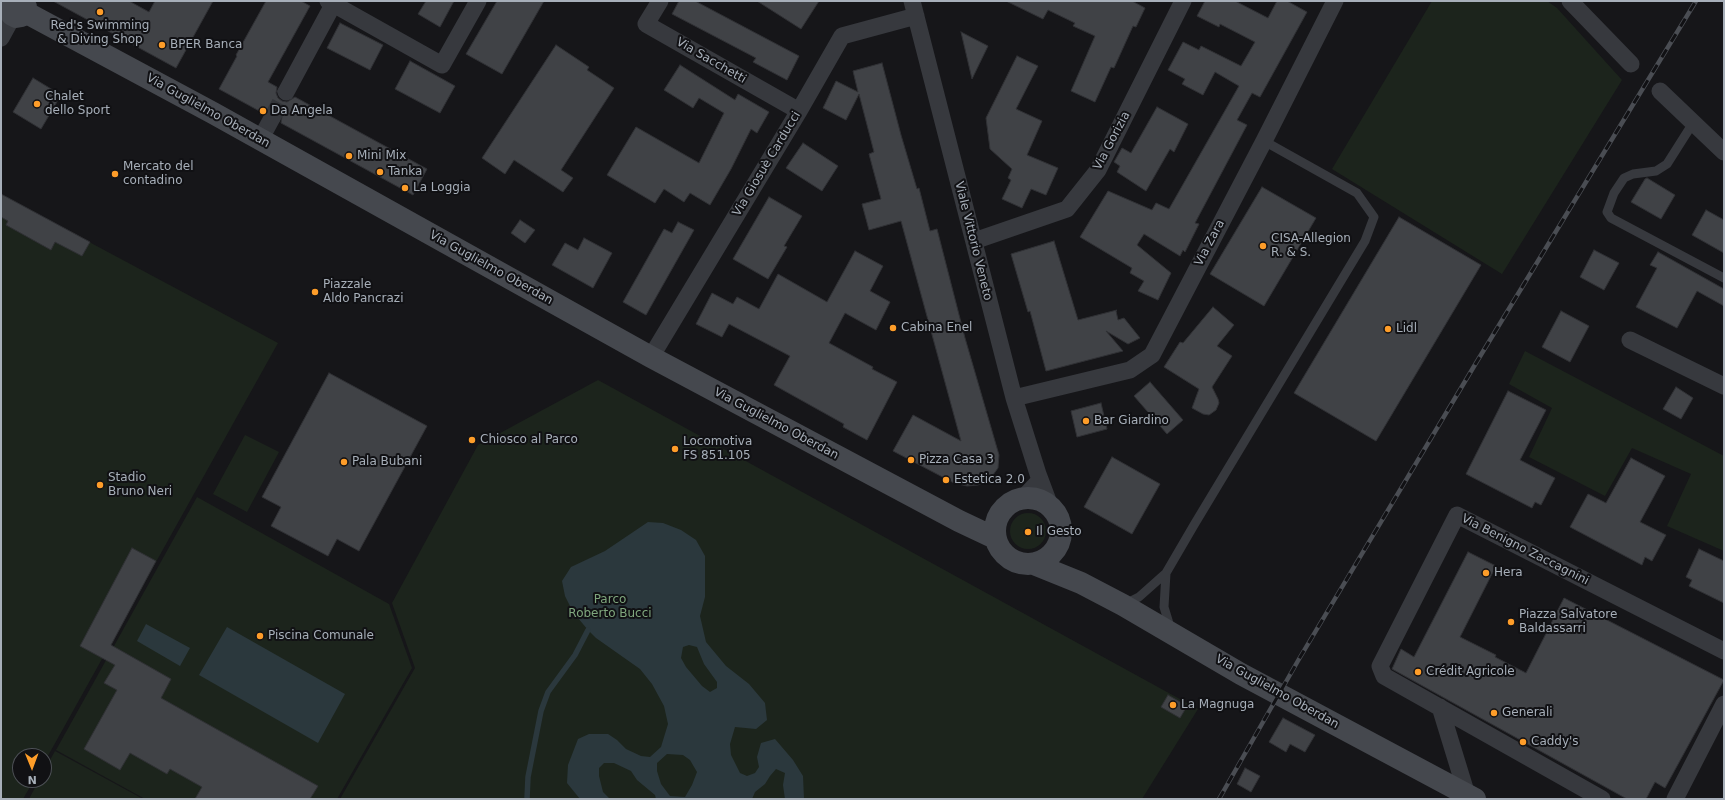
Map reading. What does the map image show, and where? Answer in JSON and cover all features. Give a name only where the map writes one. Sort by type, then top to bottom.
[{"type":"main road","name":"Via Guglielmo Oberdan","points":[[15,6],[651,357],[959,521],[996,528],[1002,552],[1014,562],[1034,564],[1081,583],[1123,605],[1246,676],[1471,797]]},
{"type":"main road","points":[[996,528],[1003,509],[1012,503],[1022,499],[1032,498],[1042,501],[1050,506],[1058,518],[1062,533],[1060,542],[1055,551],[1042,562],[1034,564]]},
{"type":"main road","name":"Via Guglielmo Oberdan","points":[[1055,551],[1081,583]]},
{"type":"street","points":[[286,92],[332,2],[442,64],[478,1]]},
{"type":"street","name":"Via Sacchetti","points":[[660,1],[646,24],[799,111]]},
{"type":"street","name":"Via Gorizia","points":[[974,242],[1067,209],[1098,170],[1183,1]]},
{"type":"street","name":"Via Zara","points":[[1014,398],[1130,370],[1152,355],[1264,141],[1335,1]]},
{"type":"street","points":[[1570,1],[1631,64]]},
{"type":"street","points":[[1,38],[15,6]]},
{"type":"street","name":"Via Giosuè Carducci","points":[[651,357],[799,111],[842,36],[914,8]]},
{"type":"street","name":"Viale Vittorio Veneto","points":[[914,8],[1014,398],[1040,480],[1050,506]]},
{"type":"street","points":[[1660,91],[1724,152]]},
{"type":"street","points":[[260,140],[272,118]]},
{"type":"street","points":[[1630,340],[1724,386]]},
{"type":"street","points":[[1022,499],[1040,480]]},
{"type":"street","name":"Via Benigno Zaccagnini","points":[[1602,799],[1384,676],[1380,666],[1457,515],[1724,651]]},
{"type":"street","points":[[1675,799],[1724,704]]},
{"type":"street","points":[[1440,707],[1471,797]]},
{"type":"lane","points":[[1693,123],[1667,164],[1656,170],[1633,174],[1624,178],[1617,189],[1607,212],[1610,218],[1724,278]]},
{"type":"lane","points":[[1123,605],[1139,596],[1166,573],[1366,241],[1374,217],[1357,193],[1264,141]]},
{"type":"lane","points":[[1166,573],[1164,607],[1172,633]]},
{"type":"green space","points":[[1432,1],[1547,1],[1557,8],[1622,80],[1502,274],[1332,169]]},
{"type":"green space","name":"Stadio Bruno Neri","points":[[1,217],[8,221],[6,225],[51,250],[63,228],[278,343],[52,749],[12,748],[12,788],[29,788],[23,799],[1,799]]},
{"type":"green space","points":[[1525,351],[1724,456],[1724,551],[1667,526],[1691,474],[1632,448],[1605,496],[1529,457],[1552,408],[1509,384]]},
{"type":"green space","name":"Parco Roberto Bucci","points":[[598,380],[1198,709],[1142,799],[340,799],[415,668],[392,603],[478,445]]},
{"type":"green space","points":[[245,435],[279,452],[247,512],[213,494]]},
{"type":"green space","name":"Piscina Comunale","points":[[197,497],[389,604],[412,668],[337,799],[145,799],[56,750]]},
{"type":"green space","points":[[1028,513],[1041,518],[1046,531],[1041,544],[1028,549],[1015,544],[1010,531],[1015,518]]},
{"type":"green space","points":[[55,751],[143,799],[29,799],[35,788],[52,788],[52,756]]},
{"type":"shaded area","points":[[648,522],[663,523],[681,530],[696,540],[705,556],[705,597],[700,616],[706,642],[726,666],[749,684],[765,703],[767,720],[756,729],[735,727],[730,744],[731,755],[740,773],[747,776],[755,773],[759,767],[757,757],[761,743],[775,739],[793,760],[803,776],[804,799],[785,799],[783,785],[785,773],[776,769],[765,784],[755,792],[752,799],[656,799],[655,795],[637,780],[631,771],[614,763],[604,763],[599,768],[599,776],[603,792],[610,799],[580,799],[567,783],[568,765],[578,739],[589,734],[608,734],[626,749],[641,756],[650,757],[661,747],[668,724],[664,706],[652,684],[640,669],[596,638],[573,612],[565,596],[562,581],[571,567],[605,551]],"holes":[[[689,645],[697,647],[704,664],[717,682],[717,688],[710,692],[702,686],[686,667],[681,658],[683,647]],[[667,754],[683,755],[690,760],[697,772],[685,797],[670,796],[661,784],[657,771],[657,763]]]},
{"type":"shaded area","points":[[146,624],[190,648],[180,666],[137,641]]},
{"type":"shaded area","points":[[227,627],[345,694],[318,743],[199,675]]},
{"type":"building","points":[[53,1],[129,1],[149,12],[155,1],[213,1],[176,68]]},
{"type":"building","points":[[266,1],[301,1],[310,6],[268,82],[277,87],[276,93],[278,98],[287,102],[295,97],[427,169],[413,195],[281,123],[282,117],[277,109],[271,108],[263,113],[219,89]]},
{"type":"building","points":[[426,1],[454,1],[440,27],[418,14]]},
{"type":"building","points":[[497,1],[544,1],[502,74],[466,54]]},
{"type":"building","points":[[679,1],[695,1],[799,56],[787,80],[753,62],[756,58],[672,14]]},
{"type":"building","points":[[757,1],[819,1],[801,29]]},
{"type":"building","points":[[1006,1],[1132,1],[1145,8],[1136,27],[1133,26],[1114,68],[1111,67],[1095,102],[1071,91],[1095,36],[1073,26],[1075,23],[1048,10],[1043,19]]},
{"type":"building","points":[[1205,1],[1235,1],[1268,18],[1277,1],[1287,1],[1307,12],[1260,97],[1252,93],[1237,120],[1247,125],[1195,223],[1199,224],[1185,252],[1183,250],[1180,256],[1144,234],[1137,245],[1171,273],[1158,300],[1138,291],[1144,281],[1130,273],[1132,268],[1080,237],[1108,191],[1152,210],[1156,203],[1169,209],[1239,86],[1215,72],[1203,95],[1182,84],[1185,79],[1168,70],[1183,42],[1199,50],[1201,46],[1241,66],[1255,42],[1220,24],[1219,27],[1197,16]]},
{"type":"building","points":[[340,23],[383,45],[370,70],[327,48]]},
{"type":"building","points":[[961,32],[988,46],[972,79]]},
{"type":"building","points":[[556,45],[589,67],[587,70],[614,88],[561,170],[573,178],[563,192],[514,160],[505,174],[482,158]]},
{"type":"building","points":[[1017,56],[1038,66],[1016,109],[1042,121],[1027,155],[1058,168],[1046,195],[1031,189],[1022,208],[1002,199],[1011,180],[1008,178],[1012,169],[990,149],[986,118]]},
{"type":"building","points":[[410,61],[455,86],[440,113],[395,89]]},
{"type":"building","points":[[882,63],[901,135],[917,189],[919,188],[930,231],[937,229],[965,338],[999,455],[998,468],[990,479],[978,485],[967,486],[954,483],[893,451],[913,415],[961,441],[901,221],[869,230],[862,204],[881,199],[869,154],[874,152],[859,94],[846,120],[823,108],[836,81],[858,92],[853,71]]},
{"type":"building","points":[[680,65],[735,100],[738,94],[769,112],[757,133],[751,129],[731,169],[710,205],[690,193],[684,202],[664,189],[655,203],[607,175],[636,127],[699,163],[724,113],[699,98],[693,108],[664,90]]},
{"type":"building","name":"Chalet dello Sport","points":[[33,78],[61,95],[41,129],[13,112]]},
{"type":"building","points":[[1157,107],[1188,124],[1174,152],[1170,149],[1146,191],[1117,172],[1120,166],[1114,162],[1122,148],[1131,153]]},
{"type":"building","points":[[803,143],[838,166],[822,191],[786,168]]},
{"type":"building","points":[[1647,178],[1675,195],[1661,219],[1631,202]]},
{"type":"building","name":"CISA-Allegion R. & S.","points":[[1262,187],[1316,218],[1264,306],[1210,274]]},
{"type":"building","points":[[1,194],[90,242],[82,256],[55,242],[51,250],[6,225],[8,221],[1,217]]},
{"type":"building","points":[[769,197],[802,216],[784,246],[787,247],[768,279],[733,259]]},
{"type":"building","points":[[1706,210],[1724,220],[1724,253],[1692,235]]},
{"type":"building","name":"Lidl","points":[[1399,217],[1481,265],[1376,441],[1294,393]]},
{"type":"building","points":[[520,220],[535,230],[525,243],[511,233]]},
{"type":"building","points":[[678,222],[694,230],[646,315],[623,302],[664,229],[672,233]]},
{"type":"building","points":[[584,238],[612,253],[593,288],[552,265],[565,243],[578,250]]},
{"type":"building","points":[[1054,241],[1078,320],[1117,310],[1118,320],[1124,318],[1140,338],[1128,344],[1106,331],[1123,351],[1046,371],[1030,311],[1028,312],[1011,254]]},
{"type":"building","points":[[1594,250],[1619,263],[1604,290],[1580,277]]},
{"type":"building","points":[[855,251],[883,266],[870,291],[890,302],[876,330],[845,313],[829,343],[897,382],[867,440],[843,427],[844,424],[774,385],[790,356],[729,324],[722,337],[696,324],[712,293],[733,304],[737,297],[759,309],[778,274],[827,302]]},
{"type":"building","points":[[1658,252],[1724,289],[1724,306],[1697,291],[1677,328],[1636,307],[1657,268],[1650,265]]},
{"type":"building","points":[[1213,307],[1234,325],[1217,346],[1232,356],[1212,387],[1219,403],[1216,410],[1209,415],[1203,414],[1192,408],[1199,389],[1164,367],[1180,342],[1183,343]]},
{"type":"building","points":[[1561,311],[1589,326],[1570,362],[1542,347]]},
{"type":"building","name":"Pala Bubani","points":[[329,373],[427,426],[359,551],[337,539],[328,556],[271,526],[281,507],[262,497]]},
{"type":"building","points":[[1150,382],[1183,420],[1167,434],[1134,396]]},
{"type":"building","points":[[1676,387],[1693,398],[1681,419],[1663,409]]},
{"type":"building","points":[[1508,391],[1546,410],[1520,460],[1555,478],[1541,505],[1535,502],[1532,508],[1466,474]]},
{"type":"building","points":[[1101,403],[1107,429],[1077,437],[1071,411]]},
{"type":"building","points":[[1112,457],[1160,484],[1132,534],[1084,507]]},
{"type":"building","points":[[1631,458],[1665,476],[1640,522],[1666,535],[1652,561],[1645,557],[1642,565],[1570,527],[1588,494],[1606,503]]},
{"type":"building","points":[[132,548],[156,561],[111,645],[171,679],[161,698],[318,786],[310,799],[195,799],[202,787],[170,769],[167,774],[130,753],[120,770],[84,749],[117,690],[104,683],[115,665],[80,646]]},
{"type":"building","points":[[1699,549],[1724,561],[1724,603],[1689,586],[1692,580],[1686,577]]},
{"type":"building","points":[[1468,552],[1496,566],[1460,637],[1496,655],[1495,657],[1526,673],[1564,598],[1724,680],[1665,788],[1655,782],[1646,799],[1627,799],[1392,669],[1401,649],[1414,657]]},
{"type":"building","points":[[1168,695],[1187,706],[1180,718],[1161,707]]},
{"type":"building","points":[[1283,718],[1315,735],[1305,752],[1290,744],[1286,752],[1269,742]]},
{"type":"building","points":[[1245,768],[1260,776],[1251,792],[1237,784]]},
{"type":"waterway","points":[[527,799],[528,777],[541,711],[548,692],[575,655],[588,630]]},
{"type":"tunnel","points":[[272,118],[286,92]]},
{"type":"railway","points":[[1219,799],[1299,659],[1476,363],[1696,1]]},
{"type":"place","name":"Red's Swimming & Diving Shop","points":[[100,12]]},
{"type":"place","name":"BPER Banca","points":[[162,45]]},
{"type":"place","name":"Chalet dello Sport","points":[[37,104]]},
{"type":"place","name":"Da Angela","points":[[263,111]]},
{"type":"place","name":"Mini Mix","points":[[349,156]]},
{"type":"place","name":"Tanka","points":[[380,172]]},
{"type":"place","name":"Mercato del contadino","points":[[115,174]]},
{"type":"place","name":"La Loggia","points":[[405,188]]},
{"type":"place","name":"CISA-Allegion R. & S.","points":[[1263,246]]},
{"type":"place","name":"Piazzale Aldo Pancrazi","points":[[315,292]]},
{"type":"place","name":"Cabina Enel","points":[[893,328]]},
{"type":"place","name":"Lidl","points":[[1388,329]]},
{"type":"place","name":"Bar Giardino","points":[[1086,421]]},
{"type":"place","name":"Chiosco al Parco","points":[[472,440]]},
{"type":"place","name":"Locomotiva FS 851.105","points":[[675,449]]},
{"type":"place","name":"Pizza Casa 3","points":[[911,460]]},
{"type":"place","name":"Pala Bubani","points":[[344,462]]},
{"type":"place","name":"Estetica 2.0","points":[[946,480]]},
{"type":"place","name":"Stadio Bruno Neri","points":[[100,485]]},
{"type":"place","name":"Il Gesto","points":[[1028,532]]},
{"type":"place","name":"Hera","points":[[1486,573]]},
{"type":"place","name":"Piazza Salvatore Baldassarri","points":[[1511,622]]},
{"type":"place","name":"Piscina Comunale","points":[[260,636]]},
{"type":"place","name":"Crédit Agricole","points":[[1418,672]]},
{"type":"place","name":"La Magnuga","points":[[1173,705]]},
{"type":"place","name":"Generali","points":[[1494,713]]},
{"type":"place","name":"Caddy's","points":[[1523,742]]}]
